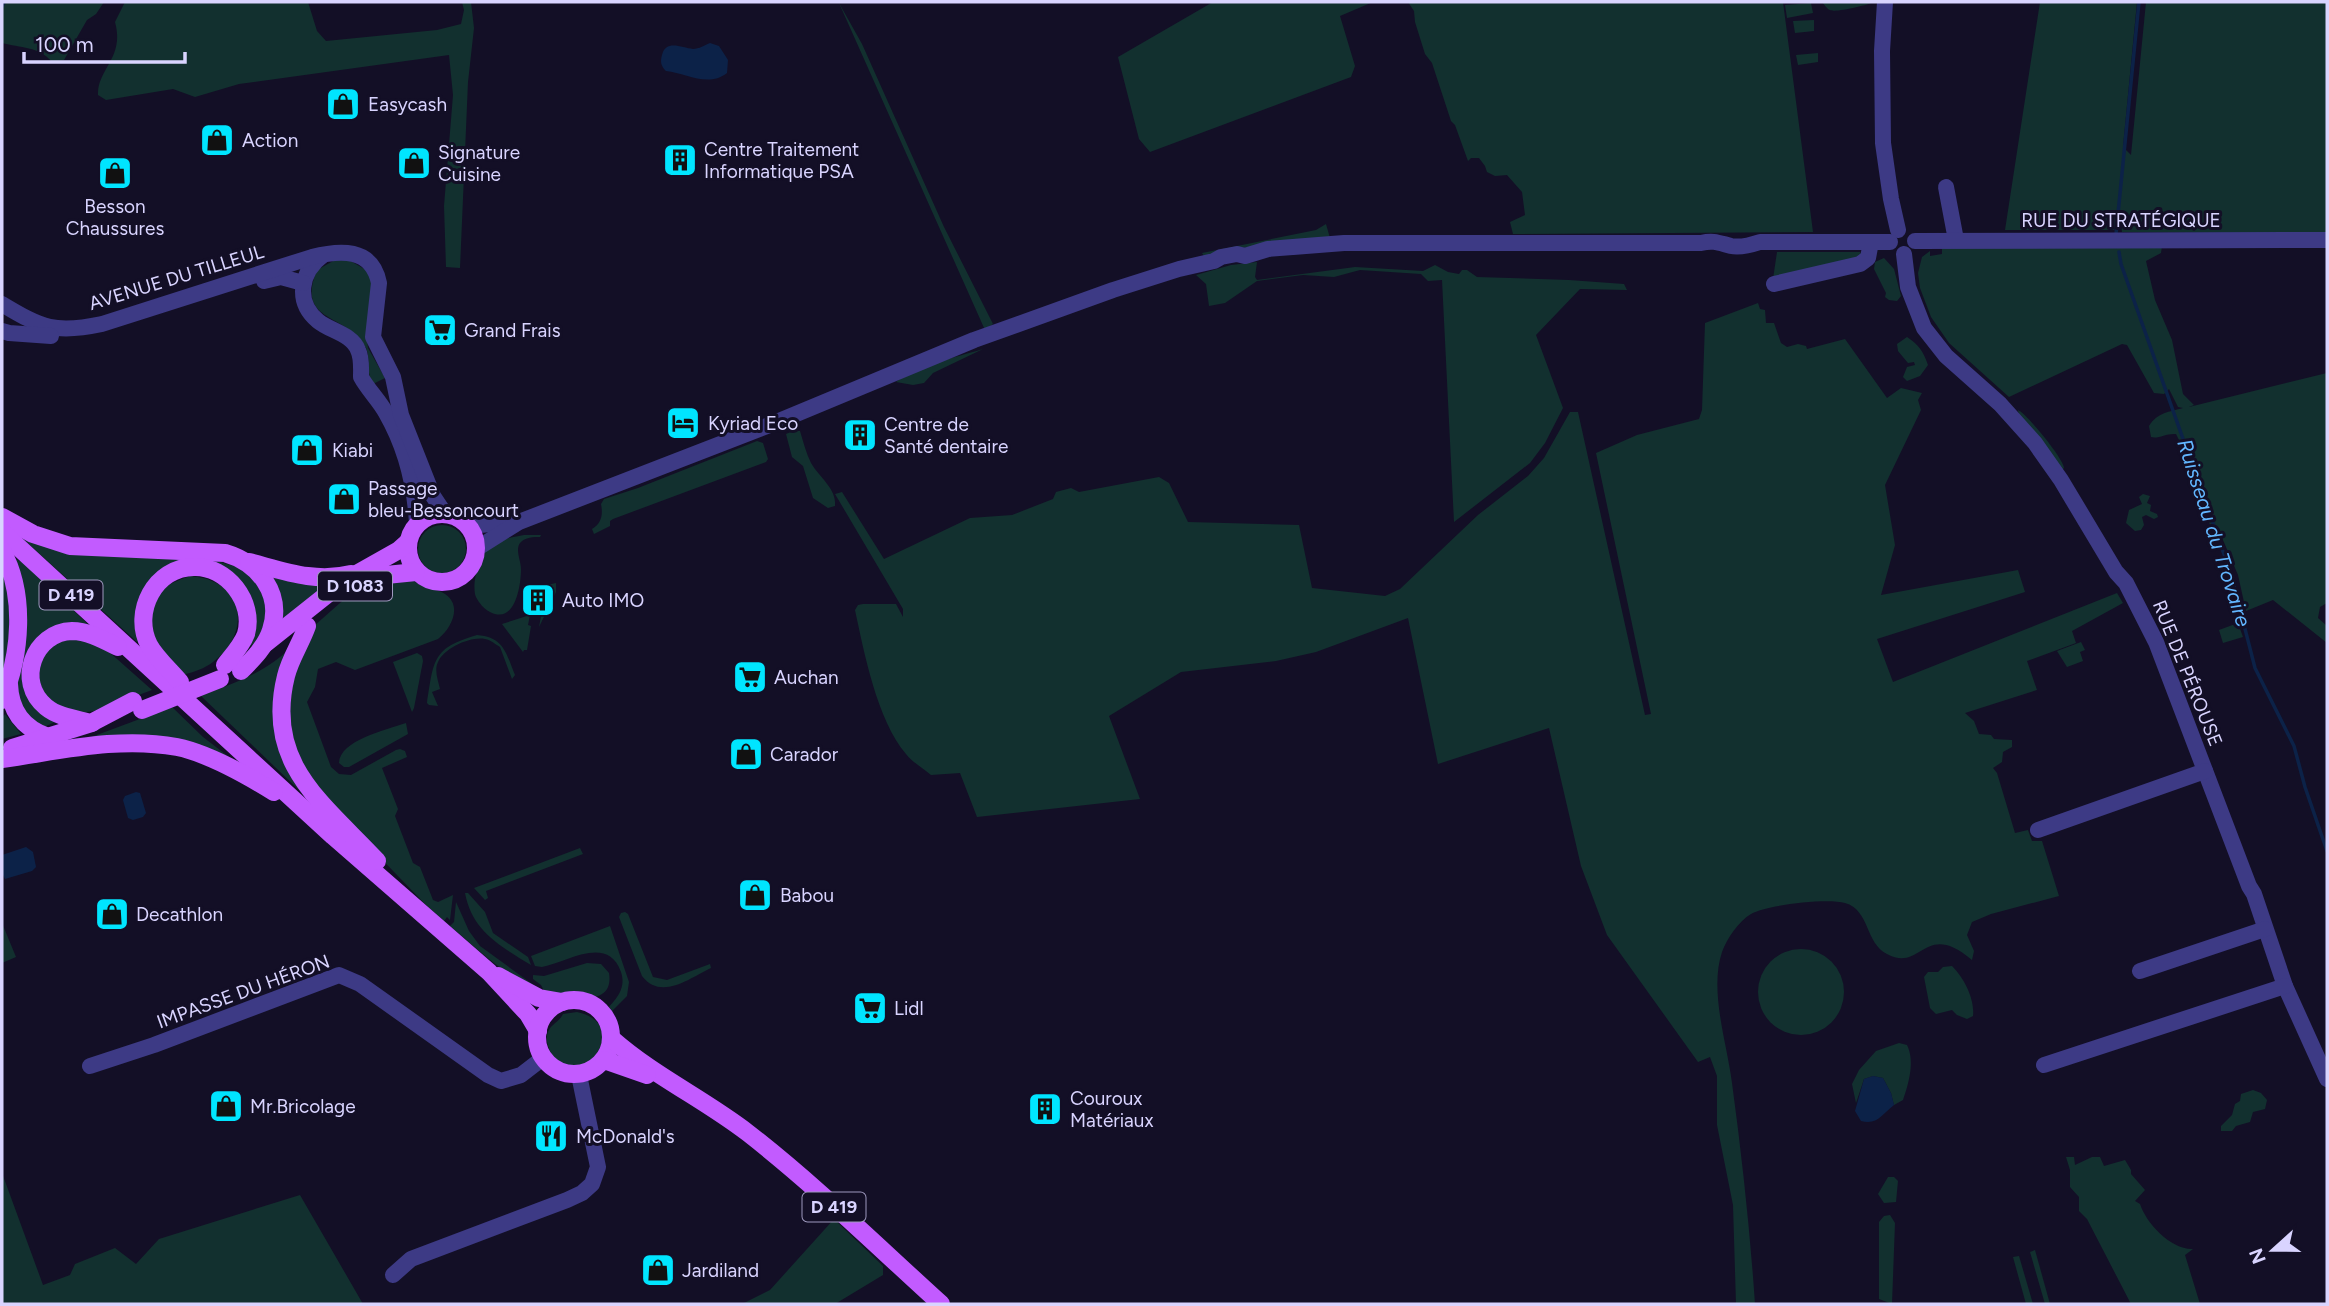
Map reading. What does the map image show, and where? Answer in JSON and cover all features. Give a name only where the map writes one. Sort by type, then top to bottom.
[{"type":"main road","points":[[445,514],[468,526],[476,549],[471,568],[456,580],[438,583],[416,572],[407,553],[408,542],[417,524],[430,516],[445,514]]},
{"type":"main road","points":[[2,517],[33,534],[70,546],[225,553],[308,577],[339,577],[358,572]]},
{"type":"main road","name":"D 419","points":[[2,532],[333,836],[489,972],[528,1014],[538,1031]]},
{"type":"main road","name":"D 1083","points":[[264,644],[358,572],[399,550],[408,542]]},
{"type":"main road","points":[[2,551],[14,579],[17,600],[15,648],[5,692],[16,715],[31,730],[48,737]]},
{"type":"main road","points":[[224,671],[264,644],[271,631],[274,617],[272,600],[265,580],[249,562]]},
{"type":"main road","points":[[204,716],[150,647],[144,633],[142,617],[145,603],[155,586],[172,573],[192,566],[207,569],[228,581],[243,601],[248,618],[245,635],[224,671]]},
{"type":"main road","name":"D 1083","points":[[2,750],[92,723],[269,655],[307,626],[333,601],[354,587],[376,576],[416,572]]},
{"type":"main road","points":[[307,626],[286,674],[280,714],[283,739],[291,763],[304,783],[378,862],[411,903]]},
{"type":"main road","points":[[92,723],[55,713],[38,698],[30,671],[40,647],[56,634],[77,631],[100,638],[140,658]]},
{"type":"main road","points":[[2,759],[98,744],[143,743],[180,748],[250,777],[279,795],[333,836]]},
{"type":"main road","name":"D 419","points":[[489,972],[539,998],[562,1002]]},
{"type":"main road","points":[[574,1000],[597,1007],[609,1023],[612,1039],[610,1050],[604,1060],[589,1072],[579,1075],[559,1072],[543,1058],[537,1040],[538,1031],[546,1013],[562,1002],[574,1000]]},
{"type":"main road","name":"D 419","points":[[612,1039],[668,1082],[723,1114],[801,1178],[941,1304]]},
{"type":"main road","name":"D 419","points":[[604,1060],[668,1082]]},
{"type":"street","points":[[476,549],[519,522],[772,424],[974,340],[1113,290],[1237,254],[1245,256],[1259,254],[1268,249],[1344,243],[1709,241],[1730,246],[1747,246],[1760,242],[1871,242],[1894,236],[1910,231],[1915,241],[1913,249],[1904,254],[1896,252],[1894,236],[1891,199],[1883,143],[1882,51],[1885,2]]},
{"type":"street","points":[[1946,187],[1956,240]]},
{"type":"street","name":"RUE DU STRATÉGIQUE","points":[[1915,241],[2327,240]]},
{"type":"street","points":[[1774,284],[1860,264],[1868,258],[1871,242]]},
{"type":"street","name":"AVENUE DU TILLEUL","points":[[2,331],[9,333],[22,325],[54,329],[93,326],[325,254],[342,250],[359,256],[378,274],[373,337],[393,377],[401,415],[429,485],[445,514]]},
{"type":"street","points":[[325,254],[315,261],[305,274],[304,301],[317,321],[348,338],[358,348],[360,377],[385,411],[401,447],[413,486],[417,524]]},
{"type":"street","name":"RUE DE PÉROUSE","points":[[1904,254],[1908,287],[1924,328],[1946,356],[2000,404],[2035,443],[2061,480],[2116,572],[2126,583],[2156,642],[2254,894],[2285,986],[2327,1079]]},
{"type":"street","name":"AVENUE DU TILLEUL","points":[[2,304],[22,325],[75,338],[271,279],[281,277],[303,283]]},
{"type":"street","points":[[468,526],[519,522]]},
{"type":"street","points":[[2038,830],[2206,771]]},
{"type":"street","points":[[2140,971],[2265,929]]},
{"type":"street","name":"IMPASSE DU HÉRON","points":[[90,1066],[154,1045],[339,975],[360,984],[488,1075],[501,1081],[522,1075],[543,1058]]},
{"type":"street","points":[[2044,1065],[2285,986]]},
{"type":"street","points":[[393,1275],[411,1259],[566,1200],[582,1193],[592,1184],[598,1167],[579,1075]]},
{"type":"green space","points":[[2,2],[104,2],[96,14],[87,20],[64,60],[52,62],[35,50],[2,43]]},
{"type":"green space","points":[[125,2],[308,2],[317,31],[326,41],[437,30],[461,24],[464,10],[462,2],[471,2],[474,28],[468,82],[460,268],[446,267],[444,206],[453,95],[449,55],[239,84],[195,97],[173,89],[106,100],[98,95],[99,86],[114,54],[117,34],[115,22]]},
{"type":"green space","points":[[1213,2],[1373,2],[1340,16],[1355,66],[1351,77],[1150,152],[1139,139],[1118,57]]},
{"type":"green space","points":[[1408,2],[1783,2],[1813,232],[1513,234],[1510,222],[1525,215],[1522,192],[1507,175],[1495,176],[1487,172],[1479,158],[1471,158],[1468,161],[1455,125],[1451,121],[1432,63],[1425,54],[1414,11]]},
{"type":"green space","points":[[1822,2],[1874,2],[1833,11]]},
{"type":"green space","points":[[2040,2],[2137,2],[2123,147],[2131,155],[2146,2],[2327,2],[2327,234],[2122,232],[2121,224],[2115,225],[2114,230],[2005,230]]},
{"type":"green space","points":[[839,3],[862,44],[944,227],[993,324],[985,330]]},
{"type":"green space","points":[[1811,3],[1813,13],[1787,18],[1785,5]]},
{"type":"green space","points":[[1814,20],[1814,31],[1795,33],[1793,21]]},
{"type":"green space","points":[[1818,53],[1818,62],[1798,65],[1796,55]]},
{"type":"green space","points":[[1326,224],[1330,238],[1242,248],[1204,256],[1202,253],[1316,230]]},
{"type":"green space","points":[[2162,246],[2161,253],[2146,261],[2155,300],[2172,340],[2183,394],[2194,405],[2189,407],[2327,373],[2327,603],[2320,607],[2318,618],[2327,626],[2327,643],[2273,600],[2246,611],[2238,575],[2217,526],[2210,525],[2176,434],[2151,437],[2149,426],[2156,418],[2183,408],[2178,407],[2169,389],[2164,394],[2154,393],[2127,345],[2122,344],[2009,397],[1949,343],[1931,317],[1920,288],[1918,273],[1922,257],[1930,251],[1930,256],[1942,254],[1942,247]]},
{"type":"green space","points":[[1777,252],[1860,252],[1862,255],[1857,259],[1773,279]]},
{"type":"green space","points":[[1884,258],[1894,269],[1901,296],[1897,301],[1885,297],[1886,293],[1874,269],[1875,262]]},
{"type":"green space","points":[[347,259],[368,271],[373,282],[368,348],[385,378],[373,384],[369,373],[368,353],[363,343],[354,333],[317,308],[312,299],[317,270],[335,260]]},
{"type":"green space","points":[[1257,262],[1257,280],[1355,267],[1423,271],[1435,265],[1459,274],[1462,270],[1467,270],[1477,277],[1624,284],[1627,290],[1580,289],[1536,335],[1563,408],[1545,443],[1530,463],[1454,522],[1442,280],[1428,281],[1421,274],[1360,270],[1334,277],[1303,275],[1257,281],[1225,303],[1209,306],[1206,284],[1196,275],[1231,265]]},
{"type":"green space","points":[[1758,303],[1760,309],[1765,310],[1766,323],[1774,323],[1781,343],[1787,347],[1798,344],[1806,346],[1807,349],[1845,339],[1887,398],[1901,388],[1922,393],[1918,400],[1921,410],[1885,485],[1895,545],[1881,595],[2018,570],[2025,592],[1877,639],[1893,682],[2117,593],[2123,603],[2072,631],[2076,643],[2027,661],[2037,690],[1965,713],[1974,721],[1979,734],[1991,735],[1994,739],[2012,740],[2012,747],[2003,752],[2002,762],[1993,768],[1997,773],[2015,833],[2028,830],[2032,841],[2042,841],[2059,896],[1991,914],[1972,922],[1967,935],[1974,951],[1972,960],[1943,944],[1933,945],[1908,957],[1899,958],[1887,954],[1875,942],[1859,912],[1845,903],[1825,901],[1797,903],[1751,914],[1727,941],[1718,967],[1718,1000],[1739,1138],[1755,1304],[1736,1304],[1733,1205],[1717,1125],[1717,1076],[1710,1057],[1698,1062],[1607,935],[1581,866],[1549,728],[1438,764],[1408,618],[1316,652],[1276,661],[1181,672],[1109,716],[1140,799],[977,817],[960,773],[931,775],[914,762],[896,740],[879,705],[855,610],[858,605],[863,604],[896,604],[903,617],[903,609],[835,494],[842,492],[884,559],[970,518],[1012,515],[1053,499],[1056,492],[1071,488],[1079,492],[1159,477],[1169,483],[1188,522],[1299,525],[1312,588],[1385,596],[1400,589],[1478,515],[1528,476],[1544,458],[1570,412],[1578,412],[1645,715],[1651,714],[1596,453],[1637,435],[1699,419],[1702,410],[1705,323]]},
{"type":"green space","points":[[1907,337],[1920,349],[1928,365],[1920,376],[1907,381],[1903,377],[1907,367],[1915,365],[1914,362],[1908,363],[1898,351],[1897,344]]},
{"type":"green space","points":[[983,349],[933,373],[924,383],[913,385],[896,382],[926,366]]},
{"type":"green space","points":[[2018,410],[2051,446],[2062,463],[2062,470],[2019,415]]},
{"type":"green space","points":[[800,431],[811,463],[833,494],[835,506],[828,508],[813,498],[803,466],[792,457],[786,434]]},
{"type":"green space","points":[[757,441],[763,443],[768,459],[766,462],[613,519],[610,526],[594,534],[592,529],[600,521],[604,499]]},
{"type":"green space","points":[[2143,494],[2150,496],[2147,503],[2151,505],[2150,511],[2158,517],[2142,517],[2144,525],[2141,530],[2135,531],[2126,523],[2129,510],[2142,504],[2139,497]]},
{"type":"green space","points":[[442,525],[459,532],[466,549],[459,566],[442,573],[425,566],[418,549],[425,532]]},
{"type":"green space","points":[[524,535],[541,535],[520,543],[518,552],[521,576],[515,602],[505,613],[499,615],[490,612],[480,604],[475,592],[475,578],[482,556],[497,542]]},
{"type":"green space","points":[[21,537],[198,556],[249,570],[269,608],[262,638],[246,649],[231,577],[165,571],[137,642]]},
{"type":"green space","points":[[14,558],[24,563],[95,631],[74,625],[27,656],[55,722],[44,727],[31,724],[15,695]]},
{"type":"green space","points":[[2,564],[12,592],[9,646],[2,679]]},
{"type":"green space","points":[[273,575],[330,585],[282,626]]},
{"type":"green space","points":[[190,576],[210,580],[224,588],[237,608],[238,620],[231,643],[223,653],[206,667],[183,675],[155,644],[151,618],[155,602],[165,588]]},
{"type":"green space","points":[[413,580],[445,594],[450,599],[453,617],[443,635],[355,670],[336,662],[318,669],[315,687],[307,702],[331,767],[339,774],[351,775],[396,750],[405,751],[407,757],[382,768],[398,809],[395,816],[413,863],[420,867],[433,900],[438,902],[453,895],[450,920],[447,917],[444,921],[312,787],[287,736],[289,680],[314,626],[349,595],[364,586]]},
{"type":"green space","points":[[556,583],[556,592],[539,627],[547,585]]},
{"type":"green space","points":[[530,615],[527,650],[523,652],[502,624]]},
{"type":"green space","points":[[2238,623],[2243,637],[2223,643],[2219,630]]},
{"type":"green space","points":[[477,635],[486,636],[499,643],[515,675],[512,679],[500,647],[485,639],[466,641],[446,652],[438,662],[436,672],[440,689],[432,692],[438,706],[429,705],[427,703],[431,676],[438,658],[451,645]]},
{"type":"green space","points":[[62,639],[90,640],[108,651],[152,690],[94,711],[74,712],[57,706],[44,695],[37,670],[43,654]]},
{"type":"green space","points":[[2081,642],[2085,650],[2080,652],[2083,661],[2067,667],[2057,651]]},
{"type":"green space","points":[[296,643],[275,715],[325,815],[201,696],[262,669]]},
{"type":"green space","points":[[417,653],[422,656],[423,661],[412,712],[393,662]]},
{"type":"green space","points":[[172,707],[203,737],[242,767],[219,758],[78,742]]},
{"type":"green space","points":[[5,714],[21,734],[2,739],[2,718]]},
{"type":"green space","points":[[406,723],[408,734],[349,767],[339,763],[341,755],[355,742]]},
{"type":"green space","points":[[580,848],[583,854],[486,891],[488,898],[485,900],[474,888]]},
{"type":"green space","points":[[465,893],[485,912],[493,933],[528,957],[531,965],[489,936],[474,918]]},
{"type":"green space","points":[[456,902],[469,931],[480,946],[539,989],[503,970],[450,926],[454,922]]},
{"type":"green space","points":[[625,912],[653,977],[667,980],[710,964],[711,968],[676,985],[658,987],[650,983],[642,976],[619,917]]},
{"type":"green space","points":[[2,923],[16,957],[2,963]]},
{"type":"green space","points":[[610,926],[629,982],[627,996],[612,1011],[609,1007],[620,991],[622,977],[615,961],[607,954],[586,953],[542,967],[535,966],[531,956]]},
{"type":"green space","points":[[1801,949],[1825,956],[1837,968],[1844,992],[1837,1016],[1825,1028],[1801,1035],[1777,1028],[1765,1016],[1758,992],[1765,968],[1777,956]]},
{"type":"green space","points":[[587,963],[601,964],[609,973],[609,985],[597,996],[576,998],[545,993],[541,985],[533,979],[533,975],[544,976]]},
{"type":"green space","points":[[1952,966],[1961,976],[1970,996],[1973,1016],[1967,1019],[1952,1010],[1936,1014],[1930,1008],[1924,977],[1928,972],[1938,972],[1943,967]]},
{"type":"green space","points":[[577,1012],[594,1019],[602,1031],[602,1043],[595,1055],[585,1064],[573,1068],[561,1064],[550,1051],[547,1038],[550,1028],[563,1014]]},
{"type":"green space","points":[[1899,1043],[1907,1045],[1911,1058],[1903,1100],[1894,1105],[1883,1078],[1873,1076],[1864,1079],[1856,1103],[1852,1084],[1859,1070],[1876,1051]]},
{"type":"green space","points":[[2253,1090],[2261,1093],[2267,1100],[2265,1109],[2253,1112],[2250,1122],[2236,1126],[2232,1131],[2221,1131],[2221,1126],[2232,1115],[2235,1104],[2240,1101],[2241,1094]]},
{"type":"green space","points":[[2066,1157],[2074,1157],[2075,1165],[2092,1157],[2100,1157],[2104,1166],[2125,1160],[2131,1174],[2145,1190],[2135,1201],[2140,1204],[2154,1227],[2176,1245],[2193,1249],[2185,1255],[2200,1304],[2131,1304],[2087,1219],[2079,1211],[2079,1197],[2070,1187],[2070,1170]]},
{"type":"green space","points":[[2,1173],[43,1285],[70,1275],[75,1264],[115,1248],[136,1264],[159,1239],[300,1195],[363,1304],[2,1304]]},
{"type":"green space","points":[[1888,1177],[1894,1177],[1898,1181],[1896,1202],[1884,1203],[1878,1194]]},
{"type":"green space","points":[[1890,1215],[1895,1223],[1892,1304],[1879,1299],[1879,1222],[1884,1216]]},
{"type":"green space","points":[[834,1219],[883,1266],[883,1275],[835,1304],[742,1304],[770,1290]]},
{"type":"green space","points":[[2035,1250],[2050,1304],[2045,1304],[2030,1252]]},
{"type":"green space","points":[[2019,1256],[2033,1304],[2026,1304],[2013,1257]]},
{"type":"water","points":[[710,43],[719,46],[728,60],[727,73],[720,77],[697,78],[666,71],[662,66],[662,55],[667,47],[695,49]]},
{"type":"water","points":[[140,793],[146,813],[133,820],[128,818],[123,800],[125,796]]},
{"type":"water","points":[[26,847],[33,852],[36,867],[32,871],[5,879],[2,873],[2,855]]},
{"type":"water","points":[[1873,1076],[1883,1078],[1894,1105],[1872,1122],[1861,1121],[1855,1111],[1864,1079]]},
{"type":"waterway","points":[[2,7],[4,2]]},
{"type":"waterway","name":"Ruisseau du Trovaire","points":[[2116,234],[2139,2]]},
{"type":"waterway","name":"Ruisseau du Trovaire","points":[[2119,252],[2231,574],[2255,668],[2294,746],[2327,851]]},
{"type":"place","name":"Easycash","points":[[343,104]]},
{"type":"place","name":"Action","points":[[217,140]]},
{"type":"place","name":"Centre Traitement Informatique PSA","points":[[680,160]]},
{"type":"place","name":"Signature Cuisine","points":[[414,163]]},
{"type":"place","name":"Besson Chaussures","points":[[115,173]]},
{"type":"place","name":"Grand Frais","points":[[440,330]]},
{"type":"place","name":"Kyriad Eco","points":[[683,423]]},
{"type":"place","name":"Centre de Santé dentaire","points":[[860,435]]},
{"type":"place","name":"Kiabi","points":[[307,450]]},
{"type":"place","name":"Passage bleu-Bessoncourt","points":[[344,499]]},
{"type":"place","name":"Auto IMO","points":[[538,600]]},
{"type":"place","name":"Auchan","points":[[750,677]]},
{"type":"place","name":"Carador","points":[[746,754]]},
{"type":"place","name":"Babou","points":[[755,895]]},
{"type":"place","name":"Decathlon","points":[[112,914]]},
{"type":"place","name":"Lidl","points":[[870,1008]]},
{"type":"place","name":"Mr.Bricolage","points":[[226,1106]]},
{"type":"place","name":"Couroux Matériaux","points":[[1045,1109]]},
{"type":"place","name":"McDonald's","points":[[551,1136]]},
{"type":"place","name":"Jardiland","points":[[658,1270]]}]
